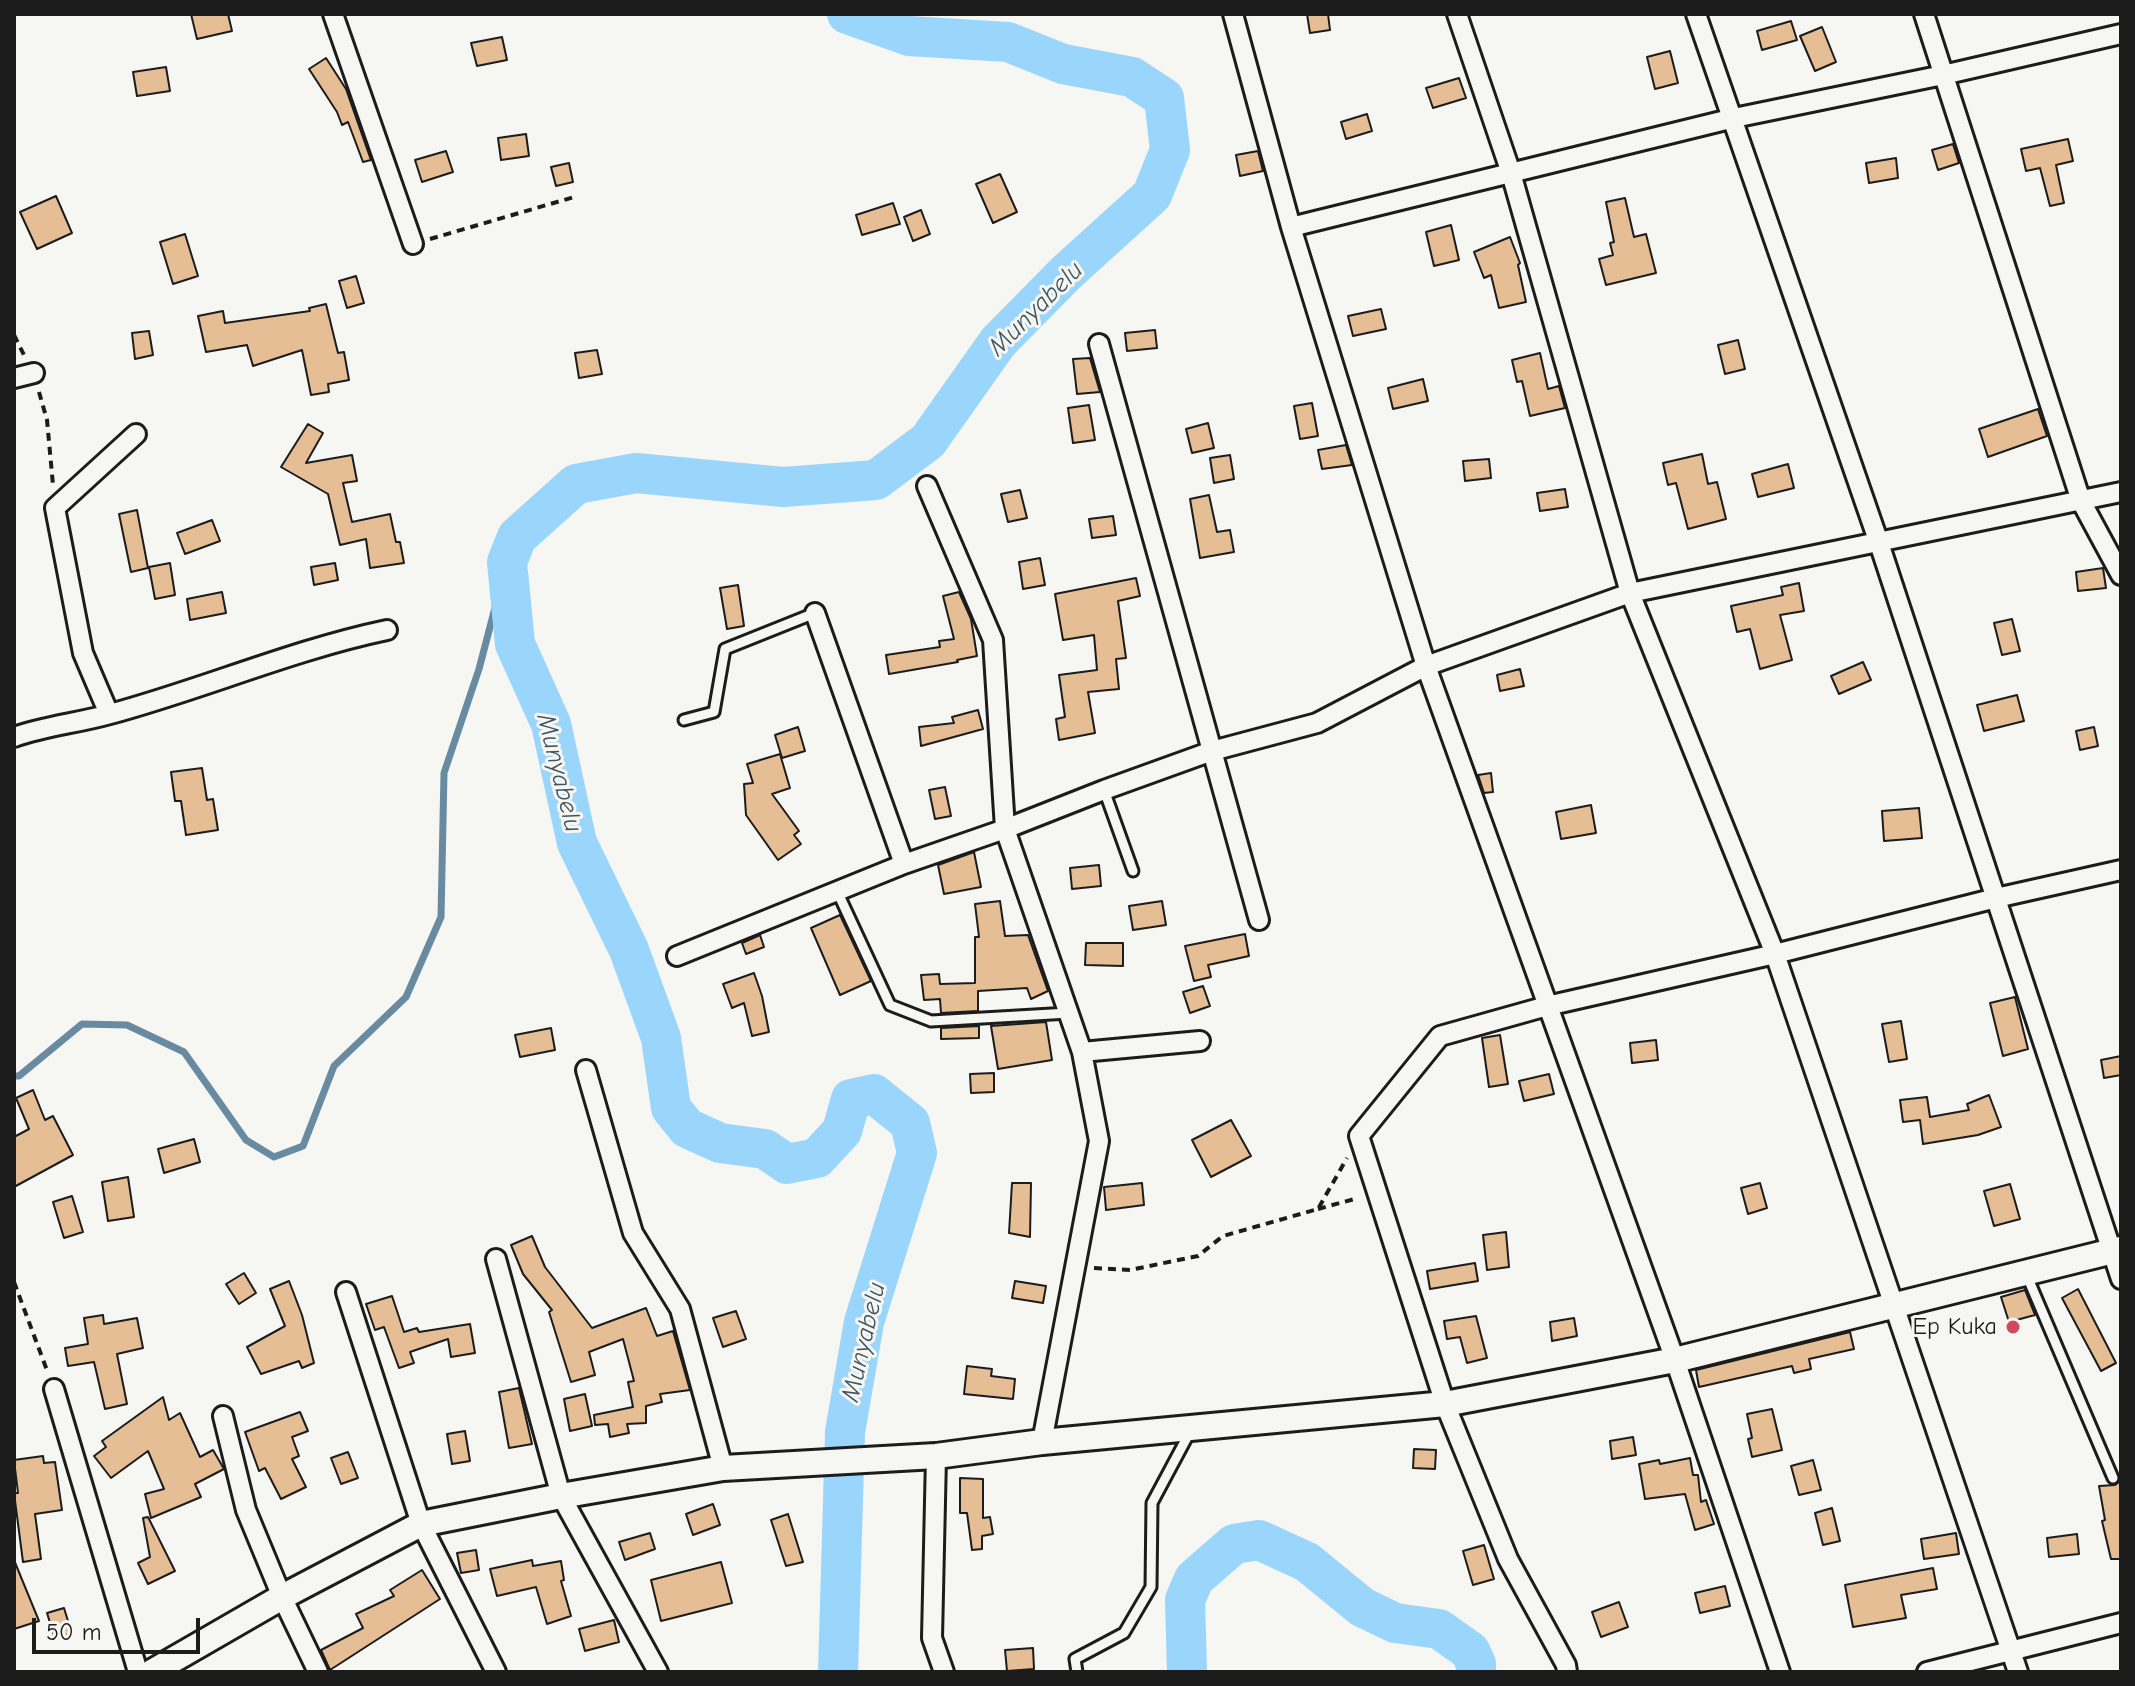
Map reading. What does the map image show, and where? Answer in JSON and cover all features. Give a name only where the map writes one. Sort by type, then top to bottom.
[{"type":"street","points":[[333,14],[413,244]]},
{"type":"street","points":[[1233,14],[1291,227],[1426,666],[1675,1360],[1780,1672]]},
{"type":"street","points":[[1457,14],[1511,173],[1630,593],[1775,954],[2018,1672]]},
{"type":"street","points":[[1696,14],[1879,543],[2116,1250],[2121,1279]]},
{"type":"street","points":[[1924,14],[2081,501],[2121,575]]},
{"type":"street","points":[[1291,227],[1734,118],[2121,34]]},
{"type":"street","points":[[1099,344],[1259,920]]},
{"type":"street","points":[[14,378],[34,373]]},
{"type":"street","points":[[109,714],[83,653],[55,508],[136,434]]},
{"type":"street","points":[[927,486],[993,640],[1005,829],[1082,1052],[1099,1141],[1042,1442]]},
{"type":"street","points":[[677,956],[904,864],[1104,790],[1212,751],[1317,723],[1426,666],[1630,593],[2121,492]]},
{"type":"street","points":[[815,613],[904,864]]},
{"type":"street","points":[[14,737],[35,729],[109,714],[341,640],[387,630]]},
{"type":"street","points":[[1567,1672],[1508,1559],[1445,1404],[1359,1136],[1440,1036],[1547,1006],[2121,870]]},
{"type":"street","points":[[1082,1052],[1200,1041]]},
{"type":"street","points":[[586,1070],[633,1233],[680,1309],[723,1468]]},
{"type":"street","points":[[152,1672],[282,1597],[421,1524],[723,1468],[936,1456],[1042,1442],[1445,1404],[1675,1360],[2116,1250]]},
{"type":"street","points":[[496,1259],[561,1496],[658,1672]]},
{"type":"street","points":[[346,1292],[421,1524],[496,1672]]},
{"type":"street","points":[[54,1389],[138,1672]]},
{"type":"street","points":[[223,1416],[246,1510],[282,1597],[318,1672]]},
{"type":"street","points":[[936,1456],[932,1638],[944,1672]]},
{"type":"street","points":[[1927,1672],[2121,1623]]},
{"type":"lane","points":[[684,720],[714,712],[725,649],[815,613]]},
{"type":"lane","points":[[1104,790],[1133,871]]},
{"type":"lane","points":[[837,891],[890,1005],[931,1021],[1069,1013]]},
{"type":"lane","points":[[2026,1272],[2113,1478]]},
{"type":"lane","points":[[1077,1672],[1075,1659],[1124,1633],[1151,1587],[1152,1503],[1192,1427]]},
{"type":"path","points":[[413,244],[574,197]]},
{"type":"path","points":[[14,335],[34,373],[47,420],[55,508]]},
{"type":"path","points":[[1318,1209],[1359,1136]]},
{"type":"path","points":[[1076,1266],[1130,1270],[1198,1256],[1223,1236],[1378,1193]]},
{"type":"path","points":[[14,1282],[54,1389]]},
{"type":"building","points":[[191,14],[228,14],[232,31],[197,39]]},
{"type":"building","points":[[1307,14],[1328,14],[1330,30],[1310,33]]},
{"type":"building","points":[[1791,21],[1797,40],[1762,50],[1757,31]]},
{"type":"building","points":[[1822,27],[1836,62],[1815,71],[1800,36]]},
{"type":"building","points":[[502,37],[507,60],[477,66],[471,43]]},
{"type":"building","points":[[1670,51],[1678,83],[1655,89],[1647,57]]},
{"type":"building","points":[[326,58],[346,89],[371,160],[363,162],[348,122],[342,125],[309,69]]},
{"type":"building","points":[[166,67],[170,91],[137,96],[133,72]]},
{"type":"building","points":[[1459,78],[1466,98],[1433,108],[1426,88]]},
{"type":"building","points":[[1367,114],[1372,131],[1346,139],[1341,122]]},
{"type":"building","points":[[526,134],[529,156],[501,160],[498,138]]},
{"type":"building","points":[[2068,139],[2073,161],[2056,165],[2064,203],[2050,206],[2040,168],[2026,171],[2021,149]]},
{"type":"building","points":[[1953,144],[1959,163],[1938,170],[1932,150]]},
{"type":"building","points":[[446,151],[453,172],[422,182],[415,160]]},
{"type":"building","points":[[1258,151],[1263,171],[1240,176],[1236,155]]},
{"type":"building","points":[[1896,158],[1898,178],[1869,183],[1866,163]]},
{"type":"building","points":[[569,163],[573,182],[556,186],[551,167]]},
{"type":"building","points":[[1000,174],[1017,212],[993,223],[976,184]]},
{"type":"building","points":[[56,196],[72,233],[37,249],[20,212]]},
{"type":"building","points":[[1625,198],[1634,237],[1646,234],[1656,273],[1606,285],[1599,259],[1613,255],[1610,243],[1614,242],[1606,202]]},
{"type":"building","points":[[893,203],[900,224],[862,235],[856,215]]},
{"type":"building","points":[[921,210],[930,234],[913,241],[904,217]]},
{"type":"building","points":[[1451,225],[1459,260],[1434,266],[1426,232]]},
{"type":"building","points":[[185,234],[198,276],[173,284],[160,242]]},
{"type":"building","points":[[1510,237],[1520,263],[1526,302],[1499,308],[1491,275],[1484,278],[1474,252]]},
{"type":"building","points":[[356,276],[364,303],[347,308],[339,281]]},
{"type":"building","points":[[326,304],[338,353],[344,352],[349,380],[328,384],[329,392],[311,395],[302,350],[253,366],[247,345],[206,352],[198,316],[223,311],[225,323],[310,311],[309,308]]},
{"type":"building","points":[[1381,309],[1386,329],[1353,336],[1348,316]]},
{"type":"building","points":[[1155,330],[1157,348],[1127,351],[1125,333]]},
{"type":"building","points":[[149,331],[153,355],[135,359],[132,333]]},
{"type":"building","points":[[1738,340],[1745,369],[1725,374],[1718,345]]},
{"type":"building","points":[[597,350],[602,374],[579,378],[575,353]]},
{"type":"building","points":[[1540,353],[1548,389],[1559,386],[1565,408],[1530,416],[1522,381],[1517,382],[1512,360]]},
{"type":"building","points":[[1090,358],[1100,392],[1077,394],[1073,359]]},
{"type":"building","points":[[1423,379],[1428,401],[1393,409],[1388,388]]},
{"type":"building","points":[[1312,403],[1318,436],[1300,439],[1294,406]]},
{"type":"building","points":[[1089,405],[1095,440],[1073,443],[1068,408]]},
{"type":"building","points":[[2038,409],[2047,436],[1988,457],[1979,429]]},
{"type":"building","points":[[1208,423],[1214,448],[1192,453],[1186,429]]},
{"type":"building","points":[[308,424],[323,433],[306,463],[352,455],[357,481],[343,483],[352,522],[390,514],[404,563],[370,568],[366,539],[340,545],[328,494],[281,467]]},
{"type":"building","points":[[1346,445],[1352,465],[1322,469],[1318,450]]},
{"type":"building","points":[[1702,454],[1708,484],[1717,482],[1726,519],[1688,529],[1676,483],[1668,485],[1663,463]]},
{"type":"building","points":[[1230,455],[1234,479],[1214,483],[1210,458]]},
{"type":"building","points":[[1489,459],[1491,478],[1465,481],[1463,461]]},
{"type":"building","points":[[1788,464],[1794,488],[1758,497],[1752,474]]},
{"type":"building","points":[[1565,489],[1568,507],[1540,511],[1537,493]]},
{"type":"building","points":[[1020,490],[1027,518],[1008,522],[1001,494]]},
{"type":"building","points":[[1209,495],[1217,532],[1230,530],[1234,552],[1200,558],[1190,499]]},
{"type":"building","points":[[137,510],[148,568],[131,572],[119,514]]},
{"type":"building","points":[[1113,516],[1116,535],[1092,538],[1089,519]]},
{"type":"building","points":[[212,520],[220,541],[185,554],[177,533]]},
{"type":"building","points":[[1040,558],[1045,585],[1023,589],[1019,562]]},
{"type":"building","points":[[170,563],[175,595],[155,599],[149,567]]},
{"type":"building","points":[[335,563],[338,580],[314,585],[311,567]]},
{"type":"building","points":[[2103,568],[2106,588],[2078,591],[2076,572]]},
{"type":"building","points":[[1136,578],[1140,596],[1118,601],[1126,658],[1116,659],[1119,689],[1088,692],[1095,733],[1059,740],[1056,719],[1065,717],[1059,675],[1097,670],[1094,635],[1063,640],[1055,594]]},
{"type":"building","points":[[1799,583],[1804,611],[1780,615],[1792,660],[1760,669],[1750,629],[1737,632],[1731,606],[1783,595],[1781,587]]},
{"type":"building","points":[[738,585],[744,626],[727,629],[720,588]]},
{"type":"building","points":[[222,592],[226,613],[190,620],[187,599]]},
{"type":"building","points":[[959,592],[971,619],[977,656],[889,674],[886,655],[940,647],[939,641],[954,639],[943,596]]},
{"type":"building","points":[[2012,619],[2020,651],[2002,655],[1994,623]]},
{"type":"building","points":[[1863,662],[1871,680],[1839,694],[1831,676]]},
{"type":"building","points":[[1520,669],[1524,686],[1500,691],[1497,675]]},
{"type":"building","points":[[2017,695],[2024,721],[1984,731],[1977,705]]},
{"type":"building","points":[[978,710],[983,729],[921,746],[919,727],[954,723],[952,717]]},
{"type":"building","points":[[798,727],[805,751],[782,758],[775,735]]},
{"type":"building","points":[[2094,727],[2098,746],[2080,750],[2076,731]]},
{"type":"building","points":[[780,754],[790,788],[772,794],[799,831],[794,835],[801,844],[778,860],[746,815],[744,784],[753,783],[747,764]]},
{"type":"building","points":[[202,768],[207,800],[213,799],[218,830],[186,835],[181,801],[175,801],[171,772]]},
{"type":"building","points":[[1491,773],[1493,792],[1484,793],[1478,775]]},
{"type":"building","points":[[945,787],[951,816],[935,819],[929,790]]},
{"type":"building","points":[[1591,805],[1596,833],[1561,839],[1556,812]]},
{"type":"building","points":[[1919,808],[1922,838],[1884,841],[1882,811]]},
{"type":"building","points":[[974,852],[981,887],[944,894],[938,865]]},
{"type":"building","points":[[1099,865],[1101,886],[1072,889],[1070,868]]},
{"type":"building","points":[[1000,901],[1005,936],[1028,935],[1048,991],[1031,999],[1027,988],[978,991],[978,1011],[941,1013],[940,999],[924,1000],[921,975],[939,974],[940,984],[975,983],[975,937],[979,937],[975,904]]},
{"type":"building","points":[[1162,901],[1166,925],[1133,930],[1129,906]]},
{"type":"building","points":[[840,915],[871,981],[840,995],[811,928]]},
{"type":"building","points":[[1245,934],[1249,956],[1208,965],[1211,977],[1194,981],[1185,946]]},
{"type":"building","points":[[760,935],[764,947],[746,954],[742,943]]},
{"type":"building","points":[[1086,943],[1123,943],[1123,966],[1085,965]]},
{"type":"building","points":[[754,973],[769,1032],[752,1036],[744,1003],[732,1008],[723,984]]},
{"type":"building","points":[[1203,986],[1210,1006],[1190,1013],[1183,992]]},
{"type":"building","points":[[2015,997],[2028,1049],[2003,1056],[1990,1003]]},
{"type":"building","points":[[1901,1021],[1907,1059],[1889,1062],[1882,1024]]},
{"type":"building","points":[[1046,1022],[1052,1060],[998,1069],[991,1026]]},
{"type":"building","points":[[979,1026],[979,1038],[941,1039],[941,1028]]},
{"type":"building","points":[[551,1028],[555,1050],[520,1057],[515,1035]]},
{"type":"building","points":[[1500,1035],[1508,1084],[1489,1087],[1482,1038]]},
{"type":"building","points":[[1656,1040],[1658,1060],[1632,1063],[1630,1043]]},
{"type":"building","points":[[2121,1056],[2121,1075],[2104,1078],[2101,1060]]},
{"type":"building","points":[[994,1073],[994,1092],[971,1093],[970,1074]]},
{"type":"building","points":[[1549,1074],[1554,1094],[1524,1101],[1519,1081]]},
{"type":"building","points":[[33,1090],[45,1120],[53,1116],[73,1155],[14,1187],[14,1137],[29,1129],[16,1098]]},
{"type":"building","points":[[1989,1095],[2001,1127],[1978,1135],[1923,1144],[1920,1120],[1903,1122],[1900,1100],[1927,1097],[1930,1117],[1969,1110],[1967,1104]]},
{"type":"building","points":[[1231,1120],[1251,1156],[1211,1177],[1192,1140]]},
{"type":"building","points":[[194,1139],[200,1162],[164,1173],[158,1149]]},
{"type":"building","points":[[128,1177],[134,1217],[108,1221],[102,1182]]},
{"type":"building","points":[[1012,1183],[1031,1183],[1030,1237],[1009,1233]]},
{"type":"building","points":[[1142,1183],[1144,1205],[1106,1210],[1104,1187]]},
{"type":"building","points":[[1760,1183],[1767,1208],[1748,1214],[1741,1188]]},
{"type":"building","points":[[2010,1184],[2020,1219],[1994,1226],[1984,1191]]},
{"type":"building","points":[[72,1196],[83,1232],[64,1238],[53,1202]]},
{"type":"building","points":[[1506,1232],[1509,1267],[1487,1270],[1483,1235]]},
{"type":"building","points":[[532,1236],[545,1267],[592,1328],[646,1308],[657,1336],[673,1331],[690,1390],[660,1394],[662,1402],[646,1406],[646,1423],[627,1424],[629,1433],[610,1437],[608,1424],[595,1425],[594,1415],[633,1407],[628,1382],[634,1381],[623,1339],[589,1352],[595,1375],[571,1382],[549,1312],[552,1310],[523,1274],[511,1245]]},
{"type":"building","points":[[1475,1263],[1478,1281],[1430,1289],[1427,1271]]},
{"type":"building","points":[[244,1273],[256,1293],[239,1304],[226,1284]]},
{"type":"building","points":[[289,1281],[302,1315],[314,1363],[302,1368],[299,1361],[261,1374],[247,1347],[285,1326],[270,1289]]},
{"type":"building","points":[[1015,1281],[1046,1286],[1043,1303],[1012,1298]]},
{"type":"building","points":[[2078,1289],[2116,1363],[2101,1371],[2062,1298]]},
{"type":"building","points":[[2025,1290],[2035,1315],[2009,1322],[2001,1297]]},
{"type":"building","points":[[392,1296],[404,1332],[417,1328],[419,1332],[470,1324],[475,1353],[451,1357],[448,1339],[410,1352],[414,1363],[399,1368],[384,1327],[375,1330],[366,1304]]},
{"type":"building","points":[[736,1311],[746,1339],[723,1347],[713,1318]]},
{"type":"building","points":[[103,1315],[104,1324],[137,1318],[143,1348],[117,1354],[127,1404],[105,1409],[94,1362],[68,1366],[65,1348],[88,1344],[84,1318]]},
{"type":"building","points":[[1476,1316],[1487,1358],[1467,1363],[1460,1337],[1447,1339],[1444,1321]]},
{"type":"building","points":[[1574,1318],[1577,1336],[1552,1341],[1550,1322]]},
{"type":"building","points":[[1850,1332],[1854,1349],[1809,1359],[1811,1369],[1794,1373],[1792,1366],[1699,1387],[1696,1370]]},
{"type":"building","points":[[967,1366],[992,1369],[991,1376],[1015,1379],[1013,1399],[964,1394]]},
{"type":"building","points":[[519,1388],[532,1444],[509,1448],[499,1392]]},
{"type":"building","points":[[585,1394],[592,1426],[570,1431],[564,1399]]},
{"type":"building","points":[[163,1397],[169,1420],[180,1413],[200,1457],[213,1450],[224,1469],[195,1484],[201,1497],[151,1518],[145,1494],[164,1489],[148,1451],[111,1478],[94,1456],[106,1447],[102,1441]]},
{"type":"building","points":[[1772,1409],[1782,1450],[1752,1457],[1747,1414]]},
{"type":"building","points":[[300,1412],[308,1431],[292,1437],[299,1456],[292,1459],[306,1487],[281,1499],[265,1468],[259,1471],[245,1432]]},
{"type":"building","points":[[465,1431],[470,1461],[452,1464],[447,1434]]},
{"type":"building","points":[[1633,1437],[1636,1455],[1612,1459],[1610,1441]]},
{"type":"building","points":[[1414,1449],[1436,1450],[1435,1469],[1413,1468]]},
{"type":"building","points":[[348,1452],[358,1478],[341,1484],[331,1458]]},
{"type":"building","points":[[43,1456],[44,1463],[55,1462],[62,1510],[35,1514],[41,1559],[23,1562],[14,1493],[18,1493],[14,1460]]},
{"type":"building","points":[[1690,1458],[1693,1475],[1698,1475],[1701,1502],[1706,1500],[1714,1524],[1695,1530],[1685,1494],[1645,1499],[1639,1464],[1659,1460],[1660,1464]]},
{"type":"building","points":[[1813,1460],[1821,1490],[1799,1495],[1791,1466]]},
{"type":"building","points":[[960,1478],[983,1479],[983,1518],[990,1517],[993,1534],[982,1536],[982,1549],[972,1550],[967,1513],[960,1513]]},
{"type":"building","points":[[2119,1482],[2121,1559],[2111,1559],[2102,1521],[2105,1520],[2099,1486]]},
{"type":"building","points":[[713,1504],[720,1525],[693,1535],[686,1514]]},
{"type":"building","points":[[1832,1508],[1840,1541],[1823,1545],[1815,1513]]},
{"type":"building","points":[[788,1514],[803,1562],[786,1566],[771,1520]]},
{"type":"building","points":[[148,1517],[175,1571],[148,1584],[138,1563],[150,1557],[143,1518]]},
{"type":"building","points":[[650,1533],[655,1549],[625,1560],[619,1542]]},
{"type":"building","points":[[1956,1533],[1959,1554],[1924,1559],[1921,1539]]},
{"type":"building","points":[[2077,1534],[2079,1554],[2049,1557],[2047,1538]]},
{"type":"building","points":[[1484,1545],[1494,1579],[1473,1585],[1463,1551]]},
{"type":"building","points":[[476,1550],[479,1570],[461,1573],[457,1553]]},
{"type":"building","points":[[14,1560],[39,1621],[14,1629]]},
{"type":"building","points":[[532,1560],[533,1566],[561,1561],[564,1580],[561,1581],[571,1616],[547,1624],[536,1587],[497,1596],[490,1569]]},
{"type":"building","points":[[721,1562],[732,1603],[661,1621],[651,1580]]},
{"type":"building","points":[[1933,1568],[1937,1589],[1901,1595],[1906,1618],[1853,1627],[1845,1585]]},
{"type":"building","points":[[422,1570],[440,1599],[330,1670],[321,1650],[363,1628],[356,1614],[394,1596],[390,1590]]},
{"type":"building","points":[[1725,1586],[1730,1606],[1700,1613],[1695,1593]]},
{"type":"building","points":[[1619,1602],[1628,1627],[1601,1637],[1592,1612]]},
{"type":"building","points":[[64,1608],[72,1634],[55,1639],[47,1613]]},
{"type":"building","points":[[614,1620],[619,1642],[585,1651],[579,1629]]},
{"type":"building","points":[[1033,1648],[1034,1669],[1007,1671],[1005,1650]]},
{"type":"waterway","name":"Munyabelu","points":[[838,1672],[845,1432],[864,1322],[917,1153],[910,1123],[874,1094],[851,1099],[842,1131],[817,1158],[787,1164],[765,1149],[720,1143],[687,1128],[671,1108],[661,1038],[629,950],[577,843],[551,724],[515,644],[507,562],[517,537],[576,484],[636,473],[783,487],[876,480],[928,441],[998,342],[1066,273],[1152,195],[1170,150],[1164,98],[1132,77],[1063,64],[1008,42],[909,36],[847,14]]},
{"type":"waterway","points":[[14,1076],[19,1076],[82,1024],[127,1025],[184,1052],[246,1140],[274,1157],[303,1146],[334,1066],[406,997],[441,917],[444,773],[479,669],[507,562]]},
{"type":"waterway","name":"Munyabelu","points":[[1187,1672],[1185,1600],[1194,1579],[1234,1544],[1259,1540],[1307,1562],[1362,1607],[1395,1623],[1439,1629],[1470,1651],[1476,1672]]},
{"type":"place","name":"Ep Kuka","points":[[2013,1327]]}]
